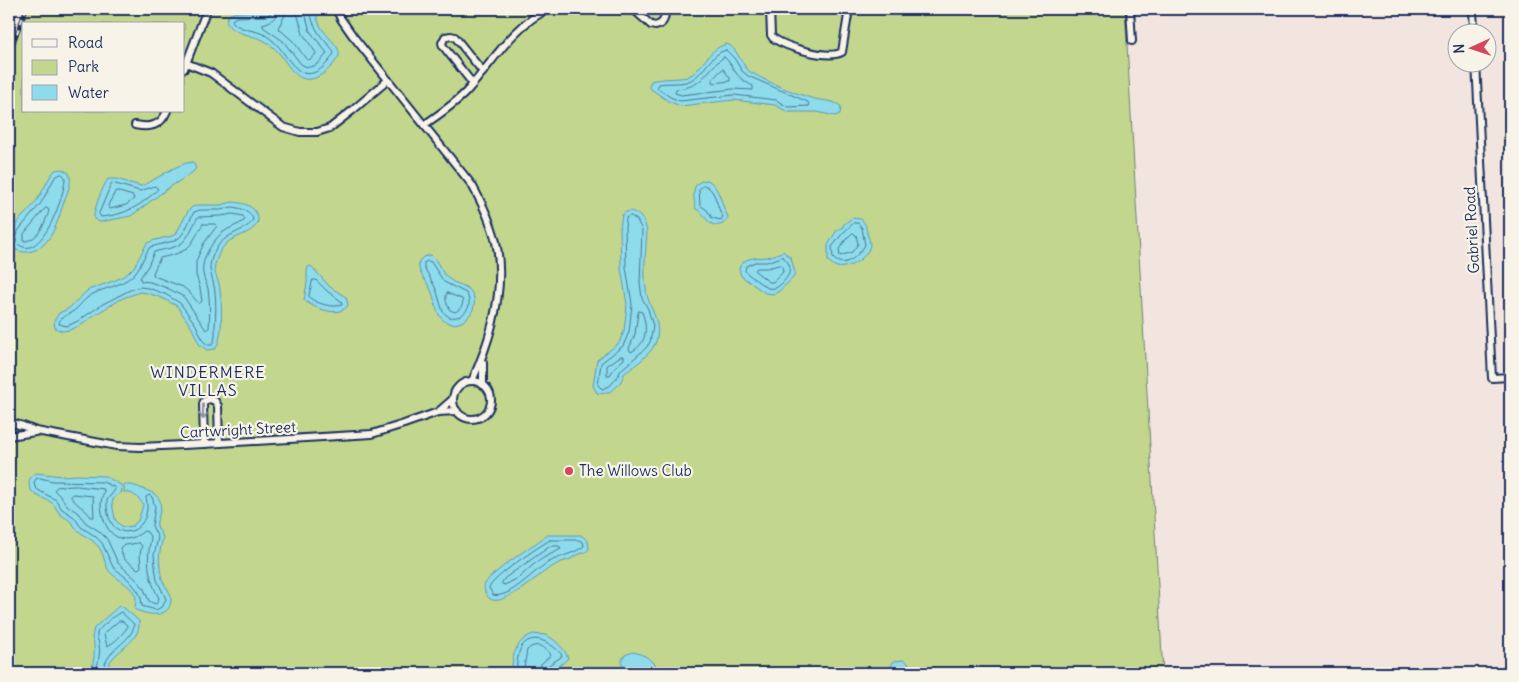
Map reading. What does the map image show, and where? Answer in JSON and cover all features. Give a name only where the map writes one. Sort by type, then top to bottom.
[{"type":"street","points":[[206,9],[185,66],[218,77],[283,126],[294,131],[306,133],[330,128],[388,80]]},
{"type":"street","points":[[336,9],[353,36],[472,185],[490,220],[499,264],[497,301],[483,356],[472,381]]},
{"type":"street","points":[[424,125],[465,93],[513,34],[538,14],[549,9]]},
{"type":"street","points":[[633,9],[651,25],[656,26],[665,19],[665,9]]},
{"type":"street","points":[[770,9],[771,35],[773,38],[807,52],[830,56],[842,52],[849,9]]},
{"type":"street","points":[[1130,9],[1132,40]]},
{"type":"street","points":[[1473,9],[1474,22]]},
{"type":"street","points":[[472,84],[443,46],[442,43],[445,37],[451,36],[455,38],[484,72]]},
{"type":"street","name":"Gabriel Road","points":[[1477,72],[1492,378],[1510,377]]},
{"type":"street","points":[[136,125],[144,127],[155,124],[162,121],[166,112]]},
{"type":"street","points":[[483,356],[483,385]]},
{"type":"street","points":[[472,381],[483,385],[491,399],[485,413],[481,416],[470,418],[460,415],[453,399],[459,386],[472,381]]},
{"type":"street","points":[[204,444],[202,408],[204,402],[210,399],[215,401],[218,406],[219,443]]},
{"type":"street","name":"Cartwright Street","points":[[438,412],[453,399]]},
{"type":"street","name":"Cartwright Street","points":[[9,422],[36,432],[117,446],[140,447],[372,434],[438,412],[457,411]]},
{"type":"street","name":"Cartwright Street","points":[[9,436],[36,432]]},
{"type":"green space","points":[[28,9],[1125,9],[1163,673],[9,673],[9,60],[22,25],[22,112],[185,112],[185,22],[23,22]]},
{"type":"water","points":[[271,9],[315,9],[323,31],[336,46],[339,54],[327,71],[312,79],[300,77],[271,45],[263,40],[234,30],[227,23],[227,18],[235,13]]},
{"type":"water","points":[[727,44],[731,46],[745,67],[752,73],[773,84],[797,93],[838,104],[841,106],[840,114],[835,116],[817,112],[788,112],[775,105],[734,100],[680,106],[668,101],[649,86],[651,81],[655,80],[687,77],[697,70],[715,50]]},
{"type":"water","points":[[193,162],[196,168],[193,172],[131,216],[100,222],[94,219],[99,198],[108,179],[116,179],[141,186],[173,168]]},
{"type":"water","points":[[62,169],[69,173],[70,184],[53,231],[46,242],[36,250],[30,252],[18,251],[11,243],[15,226],[37,200],[55,170]]},
{"type":"water","points":[[708,180],[716,188],[728,217],[720,225],[711,223],[696,209],[694,190],[698,183]]},
{"type":"water","points":[[233,202],[249,206],[254,210],[258,219],[254,228],[232,239],[222,248],[215,265],[220,290],[222,318],[220,336],[215,349],[207,350],[199,344],[192,328],[177,306],[162,298],[140,292],[123,298],[70,330],[62,331],[55,328],[54,321],[59,313],[68,309],[88,290],[127,274],[134,267],[147,243],[176,234],[192,207]]},
{"type":"water","points":[[631,211],[641,217],[647,229],[645,284],[647,296],[657,322],[657,336],[655,344],[649,353],[624,374],[618,386],[606,393],[597,393],[593,386],[597,360],[619,343],[624,331],[627,304],[621,268],[620,227],[622,215]]},
{"type":"water","points":[[852,218],[861,219],[865,224],[870,243],[869,249],[858,262],[837,267],[828,261],[828,245],[837,230]]},
{"type":"water","points":[[783,251],[791,258],[795,273],[793,278],[778,292],[774,294],[765,293],[741,276],[739,269],[747,260],[769,257]]},
{"type":"water","points":[[431,255],[446,277],[468,288],[472,293],[474,306],[467,318],[462,322],[456,324],[449,323],[443,320],[438,313],[432,292],[420,272],[419,265],[419,261],[423,257]]},
{"type":"water","points":[[311,266],[330,287],[346,297],[348,305],[344,309],[333,312],[326,311],[304,300],[307,271],[308,267]]},
{"type":"water","points":[[36,473],[62,476],[105,476],[121,485],[122,492],[114,498],[112,503],[115,519],[124,527],[133,526],[138,521],[143,505],[135,496],[124,492],[124,485],[138,487],[156,495],[161,504],[157,525],[163,537],[159,563],[160,570],[163,582],[171,597],[170,606],[166,611],[151,614],[134,609],[136,602],[133,591],[109,571],[98,546],[77,530],[69,520],[60,514],[53,504],[36,495],[31,490],[29,480]]},
{"type":"water","points":[[548,535],[581,535],[588,541],[589,549],[571,559],[554,565],[520,590],[503,599],[493,600],[489,598],[485,593],[484,587],[488,579],[514,558]]},
{"type":"water","points":[[119,606],[123,607],[139,621],[137,632],[112,660],[107,673],[91,673],[94,657],[92,638],[94,628]]},
{"type":"water","points":[[533,634],[552,638],[562,648],[568,658],[548,673],[512,673],[512,661],[516,650],[522,640]]},
{"type":"water","points":[[633,652],[649,659],[656,665],[659,673],[625,673],[621,661],[625,655]]},
{"type":"water","points":[[904,660],[909,664],[912,673],[886,673],[894,661]]},
{"type":"railway","points":[[9,54],[26,9]]},
{"type":"place","name":"The Willows Club","points":[[569,471]]},
{"type":"district","name":"WINDERMERE VILLAS","points":[[208,381]]}]
